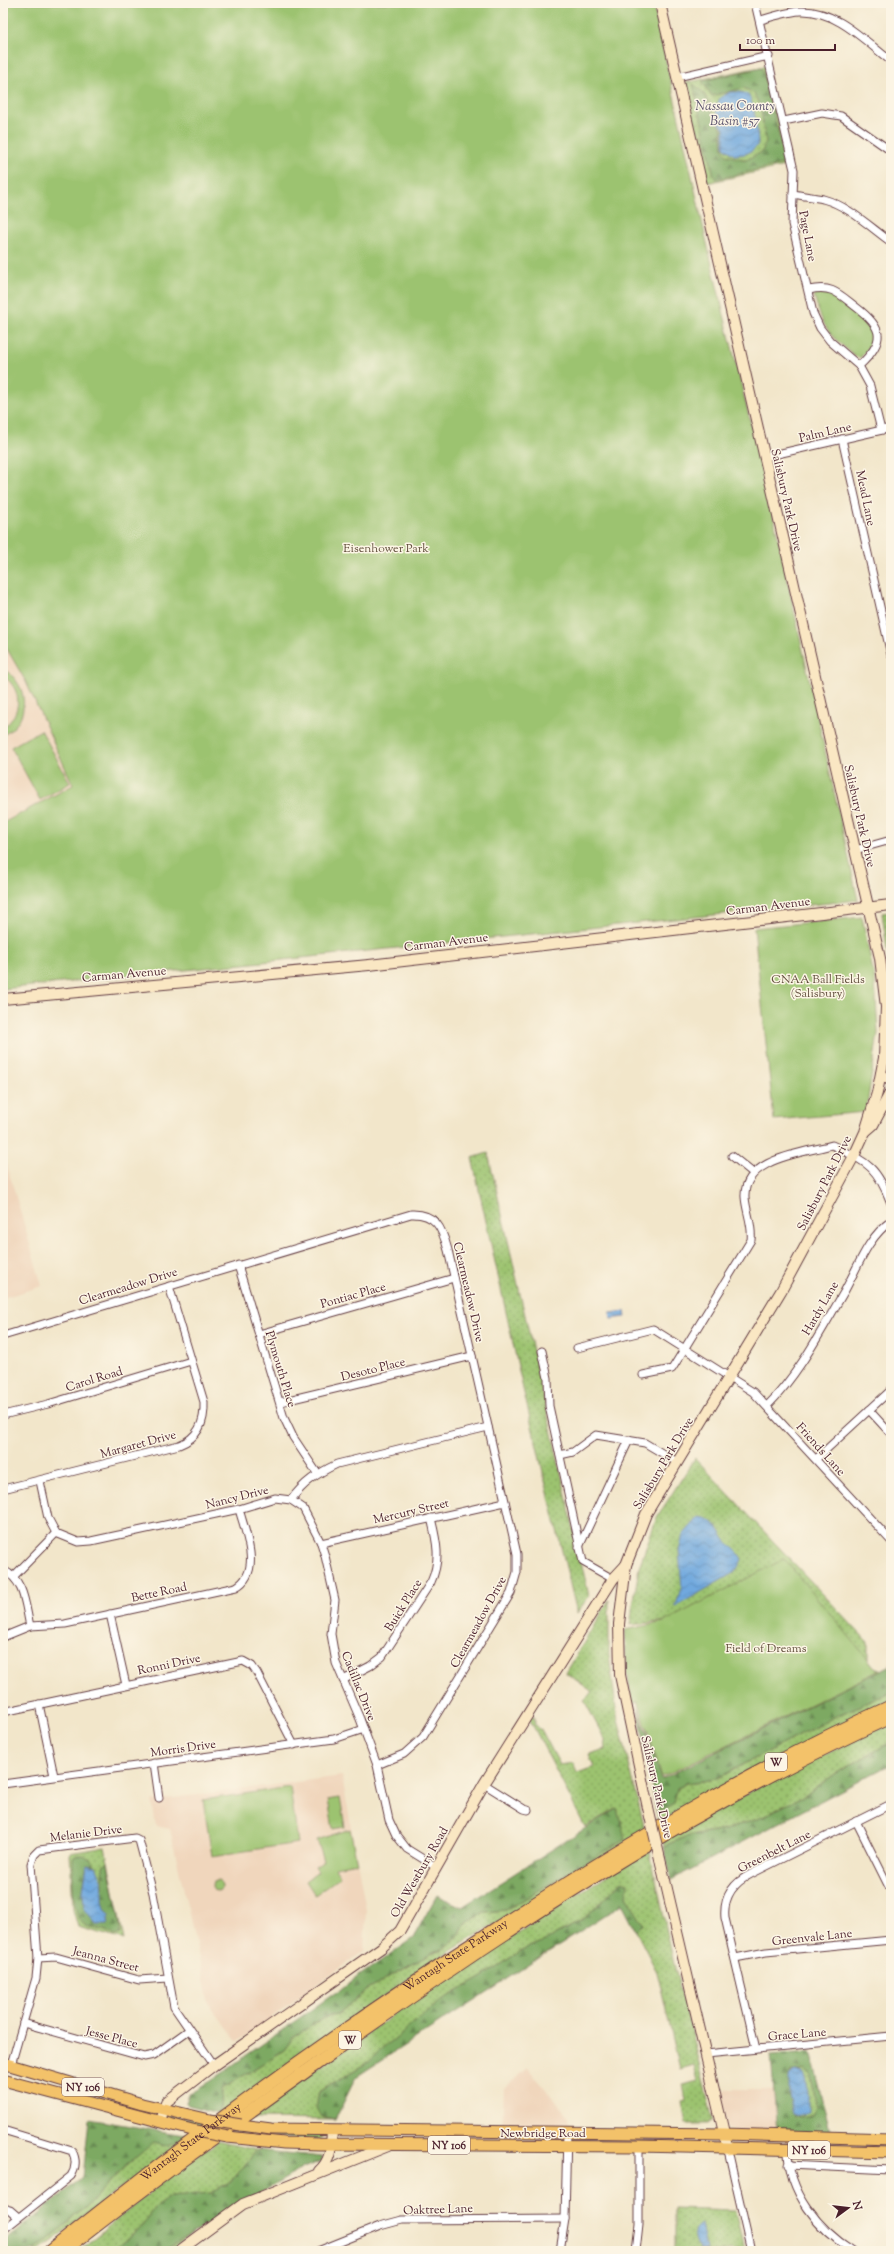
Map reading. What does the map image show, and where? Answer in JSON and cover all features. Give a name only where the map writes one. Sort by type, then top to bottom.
[{"type":"highway","name":"Wantagh State Parkway","points":[[50,2251],[192,2140],[314,2051],[424,1975],[549,1894],[663,1824],[747,1777],[891,1706]]},
{"type":"highway","name":"Wantagh State Parkway","points":[[64,2251],[141,2190],[427,1985],[573,1890],[713,1807],[778,1771],[891,1717]]},
{"type":"main road","name":"Salisbury Park Drive","points":[[660,3],[880,958],[886,1007],[884,1058],[881,1074],[865,1132],[854,1156],[781,1291],[731,1377],[646,1514],[626,1565],[619,1624],[620,1675],[648,1808],[728,2150]]},
{"type":"main road","name":"Carman Avenue","points":[[3,999],[369,965],[891,905]]},
{"type":"main road","points":[[881,1074],[891,1081]]},
{"type":"main road","points":[[865,1132],[873,1125],[891,1091]]},
{"type":"main road","name":"Old Westbury Road","points":[[160,2121],[166,2102],[214,2065],[395,1936],[407,1921],[484,1784],[613,1579],[626,1565]]},
{"type":"main road","name":"NY 106","points":[[7,2064],[163,2109]]},
{"type":"main road","name":"NY 106","points":[[3,2080],[160,2121]]},
{"type":"main road","name":"Newbridge Road","points":[[163,2109],[210,2120],[271,2129],[724,2134],[891,2139]]},
{"type":"main road","name":"Newbridge Road","points":[[160,2121],[196,2131],[228,2137],[284,2143],[639,2146],[728,2150],[891,2152]]},
{"type":"main road","points":[[308,2176],[319,2170],[327,2162],[332,2130]]},
{"type":"main road","points":[[179,2251],[243,2204],[308,2176],[391,2145]]},
{"type":"street","name":"Page Lane","points":[[756,3],[794,170],[792,224],[813,313],[820,328],[830,341],[860,366],[870,386],[881,430]]},
{"type":"street","points":[[761,20],[800,11],[825,14],[842,24],[891,61]]},
{"type":"street","points":[[677,78],[769,56]]},
{"type":"street","points":[[784,121],[822,113],[841,116],[891,151]]},
{"type":"street","points":[[793,194],[824,199],[836,204],[854,214],[891,242]]},
{"type":"street","points":[[808,290],[826,288],[833,289],[872,319],[877,327],[878,343],[871,355],[860,366]]},
{"type":"street","name":"Palm Lane","points":[[764,457],[891,428]]},
{"type":"street","name":"Mead Lane","points":[[842,439],[891,655]]},
{"type":"street","points":[[855,850],[891,840]]},
{"type":"street","points":[[643,1375],[672,1369],[751,1240],[752,1232],[745,1196],[747,1186],[753,1173],[764,1164],[832,1145],[854,1156],[879,1174],[891,1203]]},
{"type":"street","points":[[732,1156],[753,1173]]},
{"type":"street","name":"Clearmeadow Drive","points":[[3,1336],[393,1218],[416,1213],[430,1217],[441,1227],[472,1356],[518,1561],[516,1577],[510,1593],[423,1738],[404,1754],[377,1765]]},
{"type":"street","name":"Hardy Lane","points":[[768,1406],[786,1388],[844,1291],[870,1242],[891,1221]]},
{"type":"street","name":"Plymouth Place","points":[[238,1265],[280,1402],[293,1437],[317,1473]]},
{"type":"street","name":"Pontiac Place","points":[[259,1334],[454,1278]]},
{"type":"street","name":"Margaret Drive","points":[[3,1489],[40,1481],[179,1445],[192,1438],[200,1427],[204,1413],[204,1402],[169,1286]]},
{"type":"street","name":"Friends Lane","points":[[577,1348],[653,1329],[685,1348],[753,1392],[768,1406],[891,1541]]},
{"type":"street","points":[[542,1351],[548,1378],[549,1406],[583,1562],[613,1579]]},
{"type":"street","name":"Desoto Place","points":[[280,1402],[472,1356]]},
{"type":"street","name":"Carol Road","points":[[3,1415],[48,1404],[191,1360]]},
{"type":"street","points":[[816,1459],[891,1390]]},
{"type":"street","points":[[869,1410],[891,1434]]},
{"type":"street","points":[[292,1500],[301,1486],[317,1473],[337,1464],[488,1427]]},
{"type":"street","points":[[560,1455],[573,1452],[596,1435],[645,1443],[677,1462]]},
{"type":"street","points":[[579,1547],[629,1440]]},
{"type":"street","points":[[14,1576],[56,1533],[48,1518],[40,1481]]},
{"type":"street","name":"Nancy Drive","points":[[56,1533],[78,1542],[91,1541],[238,1509],[275,1498],[292,1500]]},
{"type":"street","name":"Cadillac Drive","points":[[292,1500],[302,1508],[321,1543],[335,1600],[332,1648],[336,1662],[377,1765],[389,1820],[396,1835],[407,1849],[436,1867]]},
{"type":"street","name":"Mercury Street","points":[[321,1543],[505,1502]]},
{"type":"street","name":"Bette Road","points":[[3,1637],[30,1626],[65,1624],[227,1589],[242,1583],[250,1572],[251,1563],[238,1509]]},
{"type":"street","name":"Buick Place","points":[[343,1680],[370,1666],[382,1657],[431,1582],[436,1570],[438,1554],[431,1518]]},
{"type":"street","points":[[3,1570],[14,1576],[20,1585],[30,1626]]},
{"type":"street","points":[[110,1614],[126,1685]]},
{"type":"street","name":"Ronni Drive","points":[[3,1712],[236,1661],[246,1662],[257,1673],[294,1745]]},
{"type":"street","points":[[39,1704],[54,1776]]},
{"type":"street","name":"Morris Drive","points":[[3,1784],[294,1745],[334,1739],[364,1730]]},
{"type":"street","points":[[154,1763],[158,1798]]},
{"type":"street","points":[[484,1784],[528,1810]]},
{"type":"street","name":"Greenbelt Lane","points":[[756,2049],[725,1911],[727,1898],[735,1884],[751,1874],[891,1804]]},
{"type":"street","points":[[856,1821],[890,1888]]},
{"type":"street","name":"Melanie Drive","points":[[7,2064],[24,2023],[35,1984],[38,1958],[31,1864],[34,1855],[39,1850],[135,1838],[139,1840],[153,1893],[174,2007],[214,2065]]},
{"type":"street","name":"Greenvale Lane","points":[[735,1958],[766,1952],[891,1940]]},
{"type":"street","name":"Jeanna Street","points":[[38,1958],[56,1957],[139,1980],[168,1978]]},
{"type":"street","name":"Jesse Place","points":[[24,2023],[144,2056],[154,2055],[189,2030]]},
{"type":"street","name":"Grace Lane","points":[[706,2054],[891,2036]]},
{"type":"street","points":[[3,2130],[72,2151],[75,2156],[76,2165],[71,2176],[3,2230]]},
{"type":"street","points":[[560,2251],[565,2219],[567,2132]]},
{"type":"street","points":[[636,2251],[638,2224],[639,2146]]},
{"type":"street","points":[[728,2150],[751,2251]]},
{"type":"street","points":[[788,2150],[788,2165],[796,2188],[813,2216],[832,2236],[853,2251]]},
{"type":"street","points":[[788,2165],[891,2170]]},
{"type":"street","points":[[3,2208],[10,2210],[18,2217]]},
{"type":"street","name":"Oaktree Lane","points":[[318,2251],[380,2226],[402,2220],[565,2219]]},
{"type":"shaded area","points":[[3,642],[26,682],[73,785],[3,823]]},
{"type":"shaded area","points":[[3,1152],[42,1286],[3,1298]]},
{"type":"shaded area","points":[[342,1776],[366,1910],[364,1951],[237,2042],[209,2003],[170,1829],[156,1826],[152,1801]]},
{"type":"shaded area","points":[[528,2068],[569,2117],[570,2131],[502,2130],[504,2088]]},
{"type":"shaded area","points":[[719,2090],[774,2090],[777,2134],[728,2130]]},
{"type":"green space","name":"Eisenhower Park","points":[[3,3],[653,3],[713,270],[771,506],[858,900],[3,989],[3,823],[73,785],[26,682],[3,642]]},
{"type":"green space","points":[[765,66],[789,165],[707,183],[684,83]]},
{"type":"green space","points":[[762,68],[786,163],[717,179],[714,176],[693,84],[708,100],[722,131],[724,152],[726,155],[746,160],[762,152],[766,141],[760,107],[754,93],[744,88],[712,96],[702,81]]},
{"type":"green space","points":[[816,291],[833,294],[867,321],[873,335],[872,343],[861,357],[858,358],[834,338],[824,325],[814,295]]},
{"type":"green space","points":[[3,669],[12,676],[18,684],[24,702],[19,721],[12,729],[3,735],[3,728],[14,716],[18,702],[17,694],[10,681],[3,676]]},
{"type":"green space","points":[[41,730],[70,783],[40,800],[11,747]]},
{"type":"green space","points":[[891,912],[891,980],[882,913]]},
{"type":"green space","name":"CNAA Ball Fields (Salisbury)","points":[[862,917],[875,981],[878,1033],[866,1112],[774,1120],[754,928]]},
{"type":"green space","points":[[488,1153],[589,1596],[577,1613],[523,1389],[472,1158]]},
{"type":"green space","points":[[695,1458],[868,1642],[868,1658],[872,1666],[882,1670],[716,1752],[669,1621],[630,1625],[639,1567],[657,1517]]},
{"type":"green space","name":"Field of Dreams","points":[[784,1559],[878,1671],[662,1777],[638,1701],[632,1706],[626,1660],[625,1630],[664,1622]]},
{"type":"green space","points":[[609,1600],[609,1655],[617,1715],[645,1830],[419,1971],[221,2114],[218,2113],[221,2103],[222,2089],[284,2050],[294,2036],[330,2015],[338,2014],[366,1990],[432,1953],[443,1950],[459,1935],[465,1923],[484,1912],[506,1910],[624,1839],[616,1808],[585,1827],[529,1718],[533,1716],[536,1725],[542,1731],[560,1765],[573,1763],[577,1773],[594,1767],[589,1754],[606,1749],[605,1740],[584,1700],[593,1692],[566,1673]]},
{"type":"green space","points":[[891,1665],[891,1692],[838,1715],[716,1779],[686,1783],[677,1789],[674,1803],[665,1809],[656,1809],[638,1708],[662,1779]]},
{"type":"green space","points":[[891,1692],[891,1701],[659,1822],[656,1809],[665,1809],[677,1789],[686,1783],[716,1779],[838,1715]]},
{"type":"green space","points":[[891,1722],[891,1742],[835,1774],[803,1797],[765,1815],[725,1830],[685,1837],[664,1846],[663,1840],[759,1787]]},
{"type":"green space","points":[[891,1742],[891,1764],[671,1880],[664,1846],[685,1837],[725,1830],[765,1815],[803,1797],[835,1774]]},
{"type":"green space","points":[[290,1787],[298,1843],[212,1856],[203,1800]]},
{"type":"green space","points":[[340,1798],[345,1827],[333,1829],[328,1800]]},
{"type":"green space","points":[[617,1808],[625,1839],[506,1910],[484,1912],[465,1923],[459,1935],[443,1950],[432,1953],[366,1990],[338,2014],[330,2015],[294,2036],[284,2050],[222,2089],[221,2103],[218,2113],[187,2105],[186,2102],[190,2093],[210,2081],[413,1938],[437,1895],[462,1907]]},
{"type":"green space","points":[[350,1829],[357,1863],[335,1867],[340,1877],[315,1895],[306,1881],[318,1872],[315,1867],[324,1861],[317,1840]]},
{"type":"green space","points":[[105,1847],[124,1940],[78,1927],[73,1910],[70,1853]]},
{"type":"green space","points":[[649,1848],[674,1964],[713,2120],[708,2124],[686,2124],[682,2101],[686,2100],[683,2085],[698,2081],[694,2065],[680,2069],[657,1972],[636,1931],[642,1924],[626,1896],[621,1881],[605,1899],[582,1920],[549,1939],[519,1952],[483,1977],[442,2000],[381,2050],[370,2061],[319,2091],[317,2108],[322,2117],[335,2120],[247,2119],[428,1990]]},
{"type":"green space","points":[[83,1855],[90,1859],[96,1866],[87,1864],[83,1891],[109,1915],[104,1908],[100,1894],[103,1889],[103,1865],[108,1862],[119,1916],[120,1934],[115,1936],[104,1930],[85,1925],[80,1921],[75,1905],[73,1859],[75,1856]]},
{"type":"green space","points":[[215,1881],[219,1881],[221,1882],[221,1890],[215,1891],[212,1888],[212,1884]]},
{"type":"green space","points":[[621,1881],[628,1884],[626,1896],[643,1924],[636,1931],[622,1904],[356,2077],[335,2120],[321,2117],[316,2108],[319,2091],[370,2061],[381,2050],[442,2000],[483,1977],[519,1952],[549,1939],[582,1920],[605,1899]]},
{"type":"green space","points":[[810,2052],[831,2135],[777,2134],[771,2055]],"holes":[[[803,2069],[807,2073],[814,2090],[814,2110],[812,2115],[801,2117],[795,2116],[790,2073]]]},
{"type":"green space","points":[[803,2069],[810,2078],[814,2090],[815,2104],[813,2115],[801,2117],[795,2116],[790,2073]]},
{"type":"green space","points":[[168,2115],[207,2122],[201,2126],[183,2123],[169,2119],[166,2116]]},
{"type":"green space","points":[[89,2119],[190,2136],[166,2146],[153,2143],[121,2170],[83,2210],[33,2251],[3,2251],[3,2242],[83,2177]]},
{"type":"green space","points":[[236,2127],[320,2134],[322,2137],[320,2139],[296,2139],[229,2132]]},
{"type":"green space","points":[[190,2136],[38,2251],[33,2251],[83,2210],[121,2170],[153,2142]]},
{"type":"green space","points":[[217,2141],[257,2150],[231,2182],[212,2193],[193,2195],[157,2207],[144,2224],[111,2251],[78,2251],[201,2151],[211,2148]]},
{"type":"green space","points":[[257,2150],[323,2157],[321,2161],[303,2168],[163,2251],[111,2251],[144,2224],[157,2207],[170,2196],[212,2193],[231,2182]]},
{"type":"green space","points":[[675,2208],[736,2210],[745,2251],[675,2251]]},
{"type":"green space","points":[[203,2226],[170,2251],[163,2251]]},
{"type":"water","name":"Nassau County Basin #57","points":[[730,92],[742,92],[748,95],[754,110],[758,144],[753,150],[742,155],[734,155],[724,147],[724,129],[717,120],[716,107],[720,98]]},
{"type":"water","points":[[625,1311],[626,1317],[611,1319],[610,1313]]},
{"type":"water","points":[[699,1517],[709,1520],[716,1526],[728,1543],[736,1550],[742,1560],[735,1572],[675,1607],[682,1589],[679,1551],[683,1535]]},
{"type":"water","points":[[87,1864],[96,1866],[100,1876],[102,1883],[102,1901],[109,1915],[107,1924],[96,1924],[84,1908],[83,1891]]},
{"type":"water","points":[[795,2071],[802,2072],[808,2093],[808,2112],[799,2115],[793,2113],[789,2095],[789,2077]]},
{"type":"water","points":[[701,2223],[706,2250],[700,2250],[695,2244],[694,2240],[694,2232]]}]
